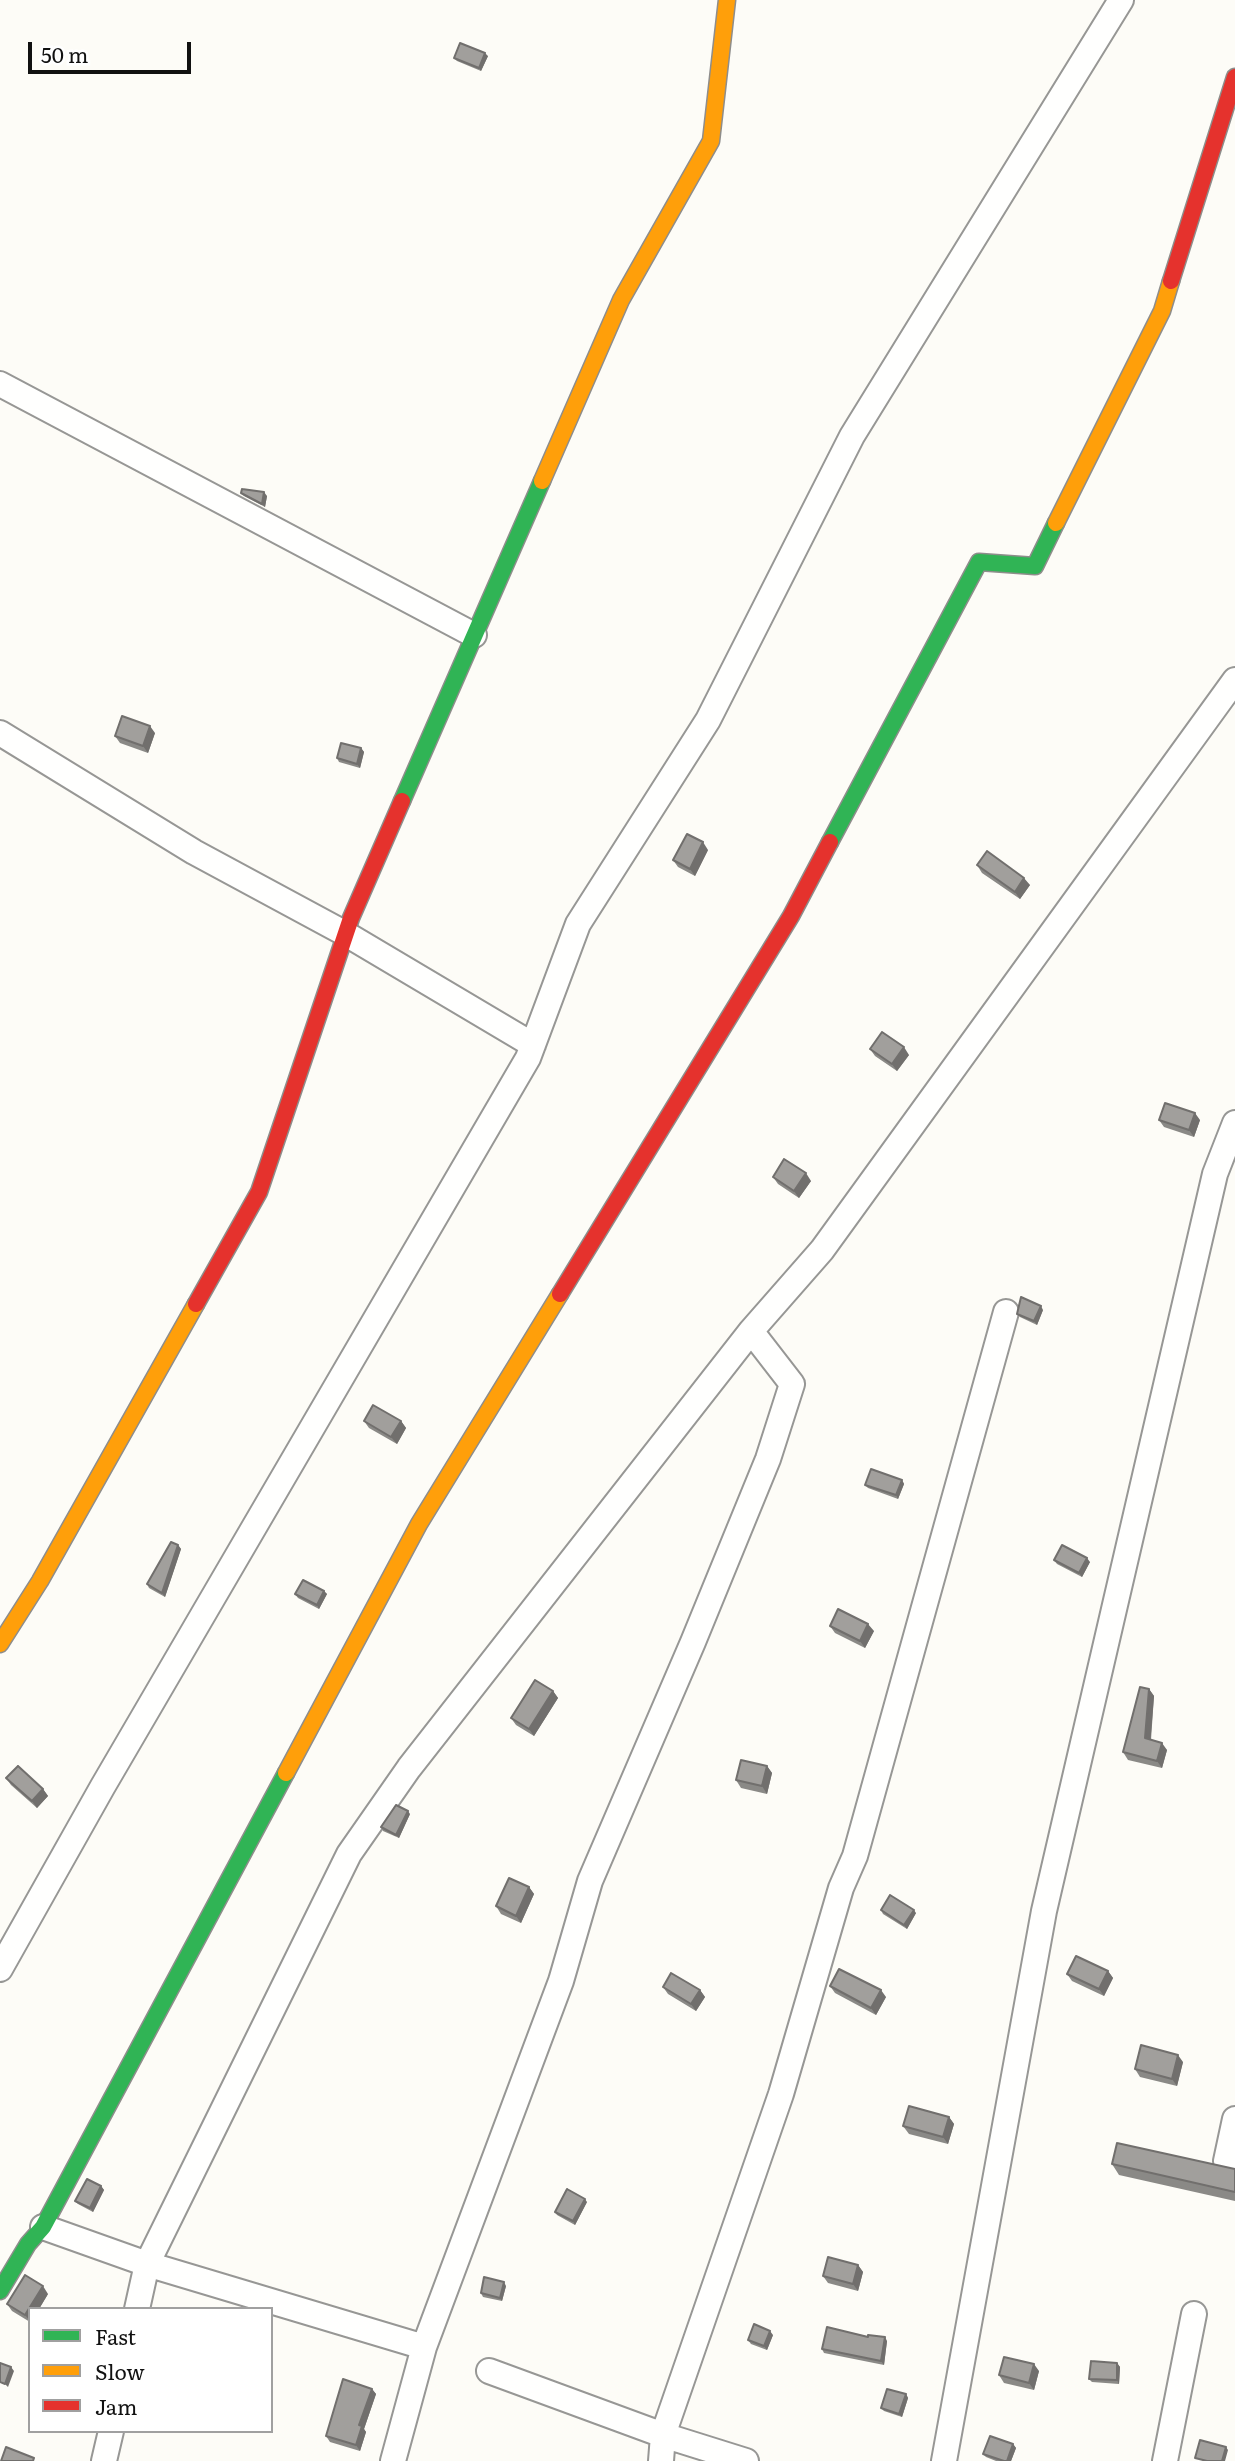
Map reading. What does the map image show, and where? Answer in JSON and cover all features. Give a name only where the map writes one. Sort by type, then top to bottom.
[{"type":"street","points":[[0,1644],[40,1581],[259,1192],[346,934],[474,635],[621,300],[711,141],[727,0]]},
{"type":"street","points":[[0,1969],[110,1774],[528,1058],[578,924],[708,720],[852,436],[1121,0]]},
{"type":"street","points":[[0,2291],[28,2244],[43,2227],[419,1524],[791,916],[979,562],[1035,566],[1162,311],[1235,77]]},
{"type":"street","points":[[0,384],[474,635]]},
{"type":"street","points":[[137,2307],[147,2264],[349,1854],[409,1769],[751,1331],[822,1250],[1235,680]]},
{"type":"street","points":[[0,733],[194,852],[346,934],[533,1045]]},
{"type":"street","points":[[944,2461],[1044,1911],[1215,1174],[1235,1122]]},
{"type":"street","points":[[661,2461],[663,2435],[781,2094],[841,1888],[855,1856],[1006,1312]]},
{"type":"street","points":[[393,2461],[424,2347],[561,1981],[590,1881],[768,1459],[792,1384],[751,1331]]},
{"type":"street","points":[[1226,2161],[1235,2119]]},
{"type":"street","points":[[43,2227],[147,2264],[424,2347]]},
{"type":"street","points":[[1165,2461],[1194,2314]]},
{"type":"street","points":[[489,2371],[663,2435],[746,2461]]},
{"type":"street","points":[[104,2461],[111,2433]]},
{"type":"building","points":[[460,43],[485,53],[479,68],[454,58]]},
{"type":"building","points":[[242,489],[264,492],[262,504],[241,493]]},
{"type":"building","points":[[122,716],[150,726],[143,746],[115,736]]},
{"type":"building","points":[[341,743],[361,748],[357,764],[337,758]]},
{"type":"building","points":[[687,834],[703,842],[690,869],[673,860]]},
{"type":"building","points":[[987,851],[1024,878],[1015,892],[977,865]]},
{"type":"building","points":[[882,1032],[904,1047],[892,1064],[870,1049]]},
{"type":"building","points":[[1165,1103],[1195,1113],[1189,1130],[1159,1120]]},
{"type":"building","points":[[784,1159],[806,1173],[794,1191],[773,1177]]},
{"type":"building","points":[[1021,1297],[1041,1306],[1034,1321],[1017,1314]]},
{"type":"building","points":[[373,1405],[401,1421],[391,1437],[364,1421]]},
{"type":"building","points":[[871,1469],[902,1480],[896,1495],[865,1485]]},
{"type":"building","points":[[171,1542],[178,1545],[162,1593],[147,1584]]},
{"type":"building","points":[[1062,1545],[1087,1558],[1079,1573],[1054,1560]]},
{"type":"building","points":[[303,1580],[324,1591],[317,1605],[295,1594]]},
{"type":"building","points":[[838,1609],[868,1624],[860,1641],[830,1626]]},
{"type":"building","points":[[535,1680],[553,1691],[529,1729],[511,1718]]},
{"type":"building","points":[[1140,1687],[1149,1689],[1145,1738],[1162,1743],[1157,1761],[1123,1752]]},
{"type":"building","points":[[741,1760],[767,1766],[762,1786],[736,1780]]},
{"type":"building","points":[[18,1766],[43,1789],[32,1801],[6,1778]]},
{"type":"building","points":[[396,1805],[408,1811],[396,1835],[381,1827]]},
{"type":"building","points":[[509,1878],[529,1887],[516,1916],[496,1906]]},
{"type":"building","points":[[890,1895],[914,1910],[904,1925],[881,1910]]},
{"type":"building","points":[[1076,1956],[1108,1971],[1099,1989],[1067,1974]]},
{"type":"building","points":[[839,1969],[881,1990],[871,2008],[830,1986]]},
{"type":"building","points":[[671,1973],[700,1990],[691,2004],[663,1987]]},
{"type":"building","points":[[1141,2045],[1178,2055],[1172,2079],[1135,2069]]},
{"type":"building","points":[[909,2106],[949,2117],[943,2137],[903,2126]]},
{"type":"building","points":[[1117,2143],[1235,2169],[1235,2192],[1112,2164]]},
{"type":"building","points":[[87,2179],[101,2186],[90,2208],[75,2201]]},
{"type":"building","points":[[567,2189],[585,2199],[573,2221],[555,2212]]},
{"type":"building","points":[[828,2257],[858,2265],[853,2284],[823,2276]]},
{"type":"building","points":[[25,2275],[43,2286],[25,2315],[7,2304]]},
{"type":"building","points":[[484,2277],[504,2282],[500,2298],[481,2293]]},
{"type":"building","points":[[754,2324],[770,2331],[764,2346],[748,2340]]},
{"type":"building","points":[[827,2327],[868,2337],[885,2337],[881,2361],[822,2349]]},
{"type":"building","points":[[1004,2357],[1034,2364],[1029,2383],[999,2375]]},
{"type":"building","points":[[1091,2361],[1117,2363],[1117,2380],[1089,2379]]},
{"type":"building","points":[[0,2363],[11,2367],[5,2384],[0,2382]]},
{"type":"building","points":[[343,2379],[372,2389],[359,2425],[362,2426],[356,2445],[326,2436]]},
{"type":"building","points":[[887,2389],[906,2394],[899,2414],[881,2408]]},
{"type":"building","points":[[990,2436],[1013,2444],[1007,2461],[983,2454]]},
{"type":"building","points":[[1200,2440],[1226,2447],[1222,2461],[1195,2458]]},
{"type":"building","points":[[6,2447],[34,2458],[33,2461],[1,2461]]},
{"type":"traffic: fast","points":[[402,801],[542,481]]},
{"type":"traffic: fast","points":[[830,842],[979,562],[1035,566],[1056,523]]},
{"type":"traffic: fast","points":[[0,2291],[28,2244],[43,2227],[286,1773]]},
{"type":"traffic: slow","points":[[542,481],[621,300],[711,141],[727,0]]},
{"type":"traffic: slow","points":[[1056,523],[1162,311],[1171,281]]},
{"type":"traffic: slow","points":[[286,1773],[419,1524],[560,1294]]},
{"type":"traffic: slow","points":[[0,1644],[40,1581],[196,1304]]},
{"type":"traffic: jam","points":[[1171,281],[1235,77]]},
{"type":"traffic: jam","points":[[196,1304],[259,1192],[351,918],[402,801]]},
{"type":"traffic: jam","points":[[560,1294],[791,916],[830,842]]}]
